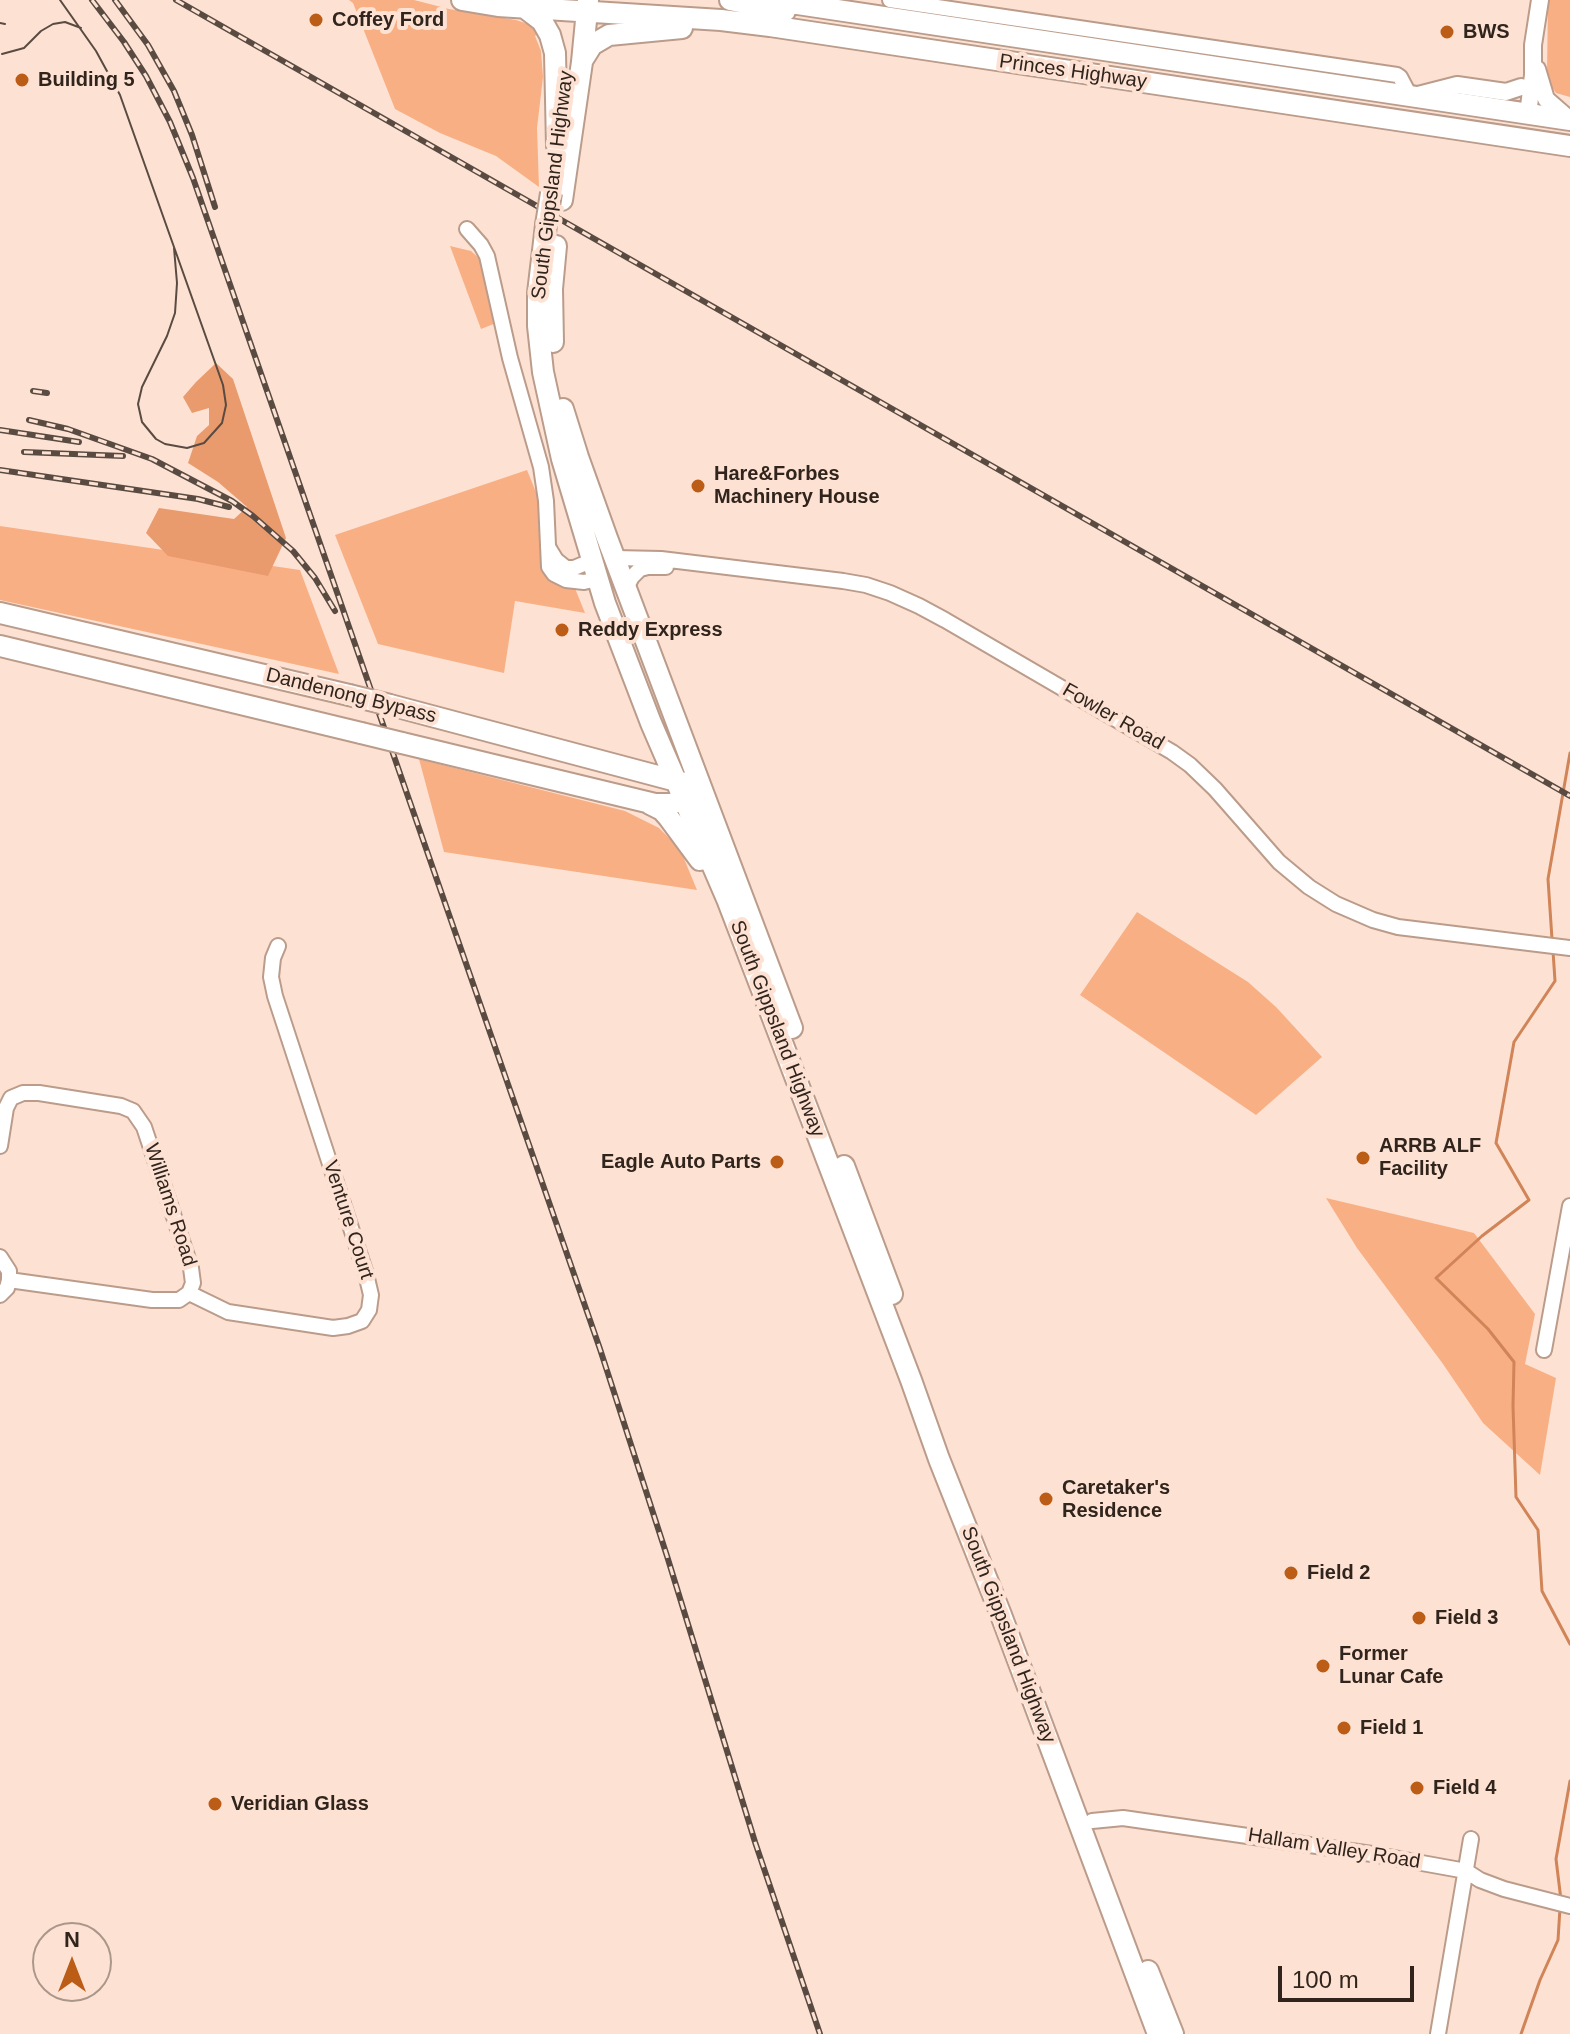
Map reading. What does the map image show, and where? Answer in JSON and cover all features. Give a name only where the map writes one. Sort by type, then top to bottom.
[{"type":"highway","name":"Princes Highway","points":[[462,0],[525,8],[582,6],[788,28],[1570,146]]},
{"type":"highway","points":[[730,0],[889,27],[902,33],[908,47],[914,39],[932,34],[1026,47],[1056,43]]},
{"type":"highway","name":"Princes Highway","points":[[771,0],[1056,43],[1094,40],[1412,96],[1570,120]]},
{"type":"highway","name":"South Gippsland Highway","points":[[582,6],[582,62],[538,293],[541,361],[562,459],[610,618],[654,729],[691,790],[779,1014],[1139,1966],[1158,2034]]},
{"type":"highway","name":"South Gippsland Highway","points":[[556,196],[557,146],[582,6]]},
{"type":"highway","points":[[525,8],[545,24],[555,53],[557,146]]},
{"type":"highway","points":[[582,62],[592,45],[609,35],[669,30],[721,20]]},
{"type":"highway","points":[[1090,75],[1094,40]]},
{"type":"highway","points":[[1517,138],[1522,113]]},
{"type":"highway","name":"South Gippsland Highway","points":[[552,228],[552,328],[561,397],[578,457],[626,588],[727,899],[779,1014]]},
{"type":"highway","points":[[594,570],[615,558]]},
{"type":"highway","name":"Dandenong Bypass","points":[[0,613],[390,705],[691,790]]},
{"type":"highway","name":"Dandenong Bypass","points":[[0,646],[646,802],[664,805],[691,790]]},
{"type":"highway","points":[[566,753],[641,756],[651,751],[654,729]]},
{"type":"highway","points":[[646,802],[662,810],[673,822],[727,899]]},
{"type":"highway","name":"South Gippsland Highway","points":[[1139,1966],[1173,2034]]},
{"type":"main road","points":[[1522,113],[1540,0]]},
{"type":"main road","points":[[1522,113],[1521,87],[1534,51]]},
{"type":"main road","points":[[1534,51],[1545,97],[1570,120]]},
{"type":"main road","points":[[1412,96],[1457,85],[1506,92],[1521,87]]},
{"type":"street","points":[[866,13],[890,0]]},
{"type":"street","name":"Princes Highway","points":[[890,0],[1094,40]]},
{"type":"street","points":[[467,229],[483,247],[489,264],[510,358],[543,477],[549,567],[558,577],[580,582],[594,570]]},
{"type":"street","name":"Fowler Road","points":[[615,558],[655,558],[855,583],[878,589],[919,606],[1172,752],[1215,789],[1279,862],[1336,904],[1398,927],[1568,948]]},
{"type":"street","points":[[626,588],[642,568],[693,569],[714,565]]},
{"type":"street","name":"Venture Court","points":[[189,1293],[228,1312],[333,1328],[362,1321],[369,1310],[371,1295],[366,1274],[275,996],[271,977],[278,946]]},
{"type":"street","name":"Williams Road","points":[[0,1146],[6,1108],[11,1098],[23,1093],[121,1106],[133,1111],[144,1127],[191,1268],[193,1283],[189,1293],[179,1300],[152,1300],[9,1280]]},
{"type":"street","points":[[1544,1350],[1570,1206]]},
{"type":"street","points":[[0,1257],[9,1271],[7,1288],[0,1295]]},
{"type":"street","name":"Hallam Valley Road","points":[[1086,1828],[1123,1818],[1372,1854],[1466,1871],[1504,1889],[1570,1906]]},
{"type":"street","points":[[1438,2034],[1471,1839]]},
{"type":"shaded area","points":[[349,0],[414,0],[537,27],[540,31],[535,36],[541,51],[543,77],[537,128],[539,187],[496,156],[440,133],[395,109],[353,3]]},
{"type":"shaded area","points":[[1548,0],[1570,0],[1570,97],[1556,93],[1547,74]]},
{"type":"shaded area","points":[[450,246],[471,251],[483,262],[496,323],[481,329]]},
{"type":"shaded area","points":[[216,363],[233,379],[286,538],[268,576],[168,556],[146,533],[159,508],[234,519],[247,507],[218,482],[188,463],[197,436],[209,425],[209,408],[192,413],[183,397]]},
{"type":"shaded area","points":[[527,470],[585,613],[515,601],[504,673],[378,644],[335,535]]},
{"type":"shaded area","points":[[0,526],[300,570],[339,674],[0,600]]},
{"type":"shaded area","points":[[419,759],[625,811],[659,828],[680,849],[697,890],[444,852]]},
{"type":"shaded area","points":[[1137,912],[1248,982],[1322,1057],[1256,1115],[1080,995]]},
{"type":"shaded area","points":[[1326,1198],[1474,1233],[1535,1314],[1525,1364],[1556,1378],[1540,1475],[1483,1423],[1357,1248]]},
{"type":"waterway","points":[[1552,939],[1548,879],[1570,753]]},
{"type":"waterway","points":[[1553,951],[1555,981],[1514,1042],[1496,1143],[1529,1200],[1482,1236],[1436,1278],[1488,1329],[1514,1362],[1516,1497],[1538,1530],[1542,1591],[1570,1644]]},
{"type":"waterway","points":[[1561,1900],[1556,1859],[1570,1781]]},
{"type":"waterway","points":[[1521,2034],[1558,1940],[1560,1908]]},
{"type":"tram line","points":[[60,0],[96,51],[120,95],[223,385],[226,405],[222,423],[204,443],[187,448],[156,439],[142,422],[138,404],[142,387],[175,313],[177,283],[174,248]]},
{"type":"tram line","points":[[2,54],[24,48],[53,24],[65,22],[81,28]]},
{"type":"tram line","points":[[0,23],[5,24]]},
{"type":"railway","points":[[92,0],[146,76],[170,122],[193,178],[600,1349],[755,1842],[820,2034]]},
{"type":"railway","points":[[115,0],[148,45],[174,91],[215,207]]},
{"type":"railway","points":[[176,0],[1570,796]]},
{"type":"railway","points":[[33,391],[47,393]]},
{"type":"railway","points":[[29,420],[68,429],[152,459],[232,501],[293,551],[315,578],[335,611]]},
{"type":"railway","points":[[0,430],[79,442]]},
{"type":"railway","points":[[24,452],[123,456]]},
{"type":"railway","points":[[0,470],[198,499],[229,507]]},
{"type":"place","name":"Coffey Ford","points":[[316,20]]},
{"type":"place","name":"BWS","points":[[1447,32]]},
{"type":"place","name":"Building 5","points":[[22,80]]},
{"type":"place","name":"Hare&Forbes Machinery House","points":[[698,486]]},
{"type":"place","name":"Reddy Express","points":[[562,630]]},
{"type":"place","name":"ARRB ALF Facility","points":[[1363,1158]]},
{"type":"place","name":"Eagle Auto Parts","points":[[777,1162]]},
{"type":"place","name":"Caretaker's Residence","points":[[1046,1499]]},
{"type":"place","name":"Field 2","points":[[1291,1573]]},
{"type":"place","name":"Field 3","points":[[1419,1618]]},
{"type":"place","name":"Former Lunar Cafe","points":[[1323,1666]]},
{"type":"place","name":"Field 1","points":[[1344,1728]]},
{"type":"place","name":"Field 4","points":[[1417,1788]]},
{"type":"place","name":"Veridian Glass","points":[[215,1804]]}]
